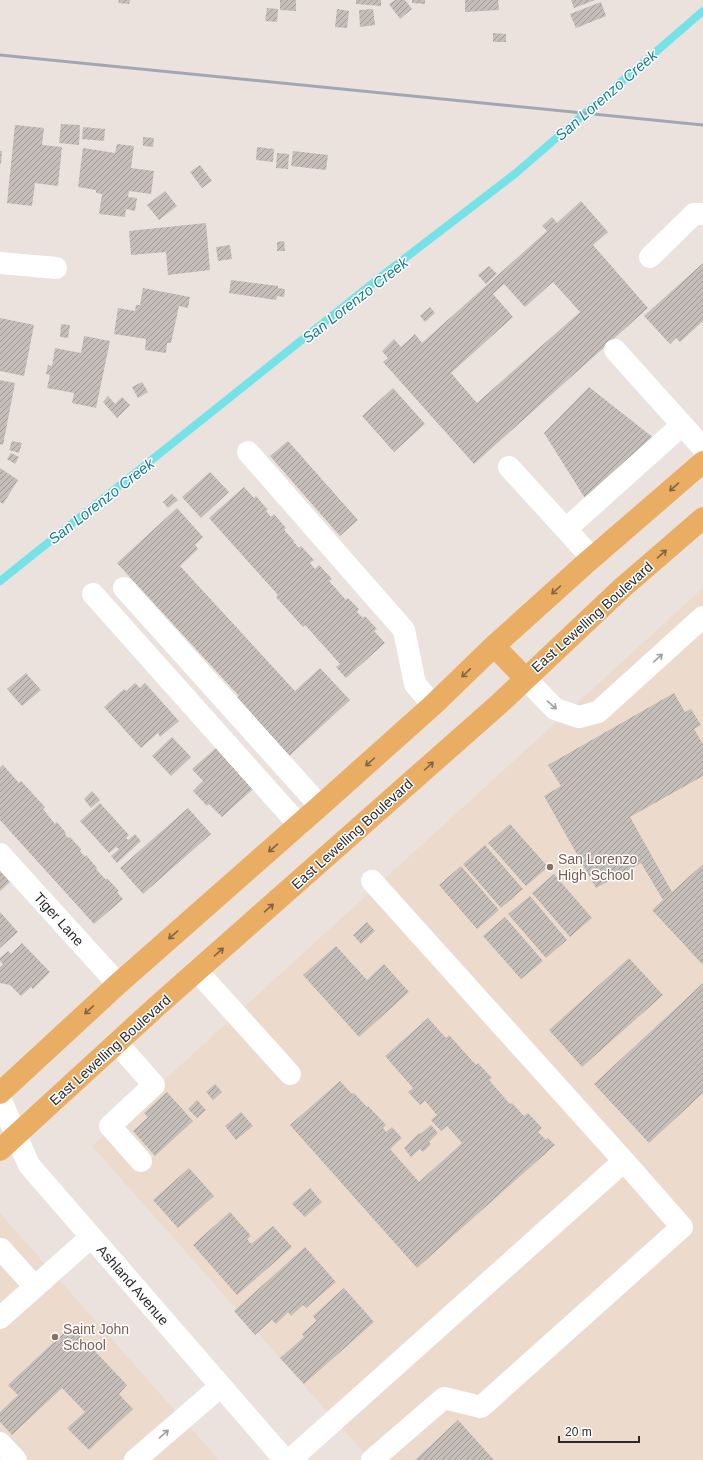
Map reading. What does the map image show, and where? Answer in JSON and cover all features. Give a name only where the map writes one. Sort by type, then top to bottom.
[{"type":"main road","points":[[0,1093],[118,984],[433,705],[494,646],[592,558],[703,462]]},
{"type":"main road","name":"East Lewelling Boulevard","points":[[0,1150],[197,971],[499,704],[622,588],[703,518]]},
{"type":"main road","points":[[494,646],[525,678]]},
{"type":"street","points":[[650,257],[694,214],[703,214]]},
{"type":"street","points":[[0,263],[56,268]]},
{"type":"street","points":[[615,350],[703,448]]},
{"type":"street","points":[[566,529],[682,425]]},
{"type":"street","points":[[248,452],[404,630],[415,684],[433,705]]},
{"type":"street","points":[[510,467],[592,558]]},
{"type":"street","points":[[124,588],[320,806]]},
{"type":"street","points":[[93,594],[299,825]]},
{"type":"street","points":[[525,678],[555,709],[578,717],[598,712],[703,617]]},
{"type":"street","name":"Tiger Lane","points":[[0,854],[118,984]]},
{"type":"street","points":[[372,881],[682,1227],[481,1407],[444,1398],[372,1460]]},
{"type":"street","points":[[197,971],[290,1074]]},
{"type":"street","points":[[117,1043],[154,1084],[110,1126],[141,1161]]},
{"type":"street","name":"Ashland Avenue","points":[[0,1098],[29,1165],[285,1460]]},
{"type":"street","points":[[290,1460],[624,1161]]},
{"type":"street","points":[[0,1318],[91,1237]]},
{"type":"street","points":[[0,1250],[1,1248],[35,1287]]},
{"type":"street","points":[[135,1460],[221,1386]]},
{"type":"street","points":[[0,1443],[16,1460]]},
{"type":"shaded area","name":"San Lorenzo High School","points":[[703,588],[703,1460],[370,1460],[92,1146]]},
{"type":"shaded area","name":"Saint John School","points":[[0,1213],[219,1460],[0,1460]]},
{"type":"building","points":[[119,0],[130,0],[129,4],[118,3]]},
{"type":"building","points":[[280,0],[296,0],[296,11],[280,10]]},
{"type":"building","points":[[356,0],[381,0],[381,6],[356,4]]},
{"type":"building","points":[[395,0],[405,0],[412,9],[400,19],[389,4]]},
{"type":"building","points":[[412,0],[425,0],[425,4],[412,3]]},
{"type":"building","points":[[465,0],[498,0],[499,10],[465,12]]},
{"type":"building","points":[[571,0],[595,0],[574,8]]},
{"type":"building","points":[[601,2],[606,16],[576,28],[570,14]]},
{"type":"building","points":[[267,8],[278,9],[277,22],[265,21]]},
{"type":"building","points":[[337,9],[349,11],[347,28],[335,27]]},
{"type":"building","points":[[373,9],[375,25],[360,27],[359,10]]},
{"type":"building","points":[[493,33],[506,34],[506,42],[493,42]]},
{"type":"building","points":[[61,124],[80,125],[79,145],[59,143]]},
{"type":"building","points":[[15,125],[44,128],[42,145],[62,147],[58,186],[35,183],[32,206],[7,203]]},
{"type":"building","points":[[83,127],[105,129],[104,141],[82,139]]},
{"type":"building","points":[[143,137],[154,138],[153,147],[143,146]]},
{"type":"building","points":[[117,144],[134,146],[131,168],[154,171],[151,194],[129,191],[128,197],[137,198],[135,211],[126,209],[125,217],[99,214],[102,194],[96,193],[96,190],[78,187],[83,148],[115,153]]},
{"type":"building","points":[[257,147],[274,149],[273,162],[256,160]]},
{"type":"building","points":[[0,151],[2,151],[1,164],[0,164]]},
{"type":"building","points":[[293,151],[328,155],[326,170],[291,166]]},
{"type":"building","points":[[277,153],[289,154],[288,169],[276,168]]},
{"type":"building","points":[[200,165],[212,181],[202,188],[190,172]]},
{"type":"building","points":[[165,191],[177,206],[159,220],[147,205]]},
{"type":"building","points":[[581,201],[608,232],[593,245],[648,308],[474,464],[383,362],[388,358],[382,351],[394,339],[401,347],[415,334],[422,343],[547,231],[542,226],[552,217],[557,223]],"holes":[[[553,282],[580,312],[477,403],[451,373],[513,317],[493,294],[504,284],[525,307]]]},
{"type":"building","points":[[206,223],[210,270],[168,275],[166,252],[131,255],[129,231]]},
{"type":"building","points":[[284,241],[285,251],[277,251],[277,242]]},
{"type":"building","points":[[230,245],[232,259],[218,261],[216,247]]},
{"type":"building","points":[[703,263],[703,321],[680,342],[676,338],[670,344],[644,316]]},
{"type":"building","points":[[489,266],[497,274],[486,284],[478,275]]},
{"type":"building","points":[[231,280],[278,286],[278,288],[285,289],[284,297],[277,296],[276,300],[229,293]]},
{"type":"building","points":[[143,288],[190,297],[188,308],[179,306],[171,343],[167,343],[166,353],[145,350],[146,339],[114,334],[118,308],[135,311],[136,305],[140,305]]},
{"type":"building","points":[[430,307],[435,313],[425,322],[420,316]]},
{"type":"building","points":[[0,318],[34,325],[24,376],[0,371]]},
{"type":"building","points":[[61,324],[70,325],[68,338],[60,337]]},
{"type":"building","points":[[84,336],[110,341],[96,408],[72,403],[74,393],[47,388],[50,375],[46,374],[48,365],[52,366],[55,348],[81,353]]},
{"type":"building","points":[[0,380],[15,383],[3,445],[0,444]]},
{"type":"building","points":[[142,382],[148,392],[138,398],[132,387]]},
{"type":"building","points":[[589,387],[655,439],[588,503],[544,433]]},
{"type":"building","points":[[393,388],[425,424],[394,452],[362,416]]},
{"type":"building","points":[[108,396],[115,404],[122,397],[130,405],[117,418],[103,402]]},
{"type":"building","points":[[12,441],[22,443],[19,453],[9,450]]},
{"type":"building","points":[[288,441],[358,520],[340,536],[270,456]]},
{"type":"building","points":[[11,453],[19,457],[15,464],[7,459]]},
{"type":"building","points":[[0,468],[18,480],[3,504],[0,502]]},
{"type":"building","points":[[210,472],[229,492],[201,518],[182,497]]},
{"type":"building","points":[[244,487],[254,498],[256,496],[268,510],[266,511],[271,517],[274,514],[286,528],[284,530],[299,548],[301,546],[314,560],[310,563],[315,569],[319,565],[332,579],[329,581],[346,600],[348,598],[359,609],[357,612],[363,618],[365,616],[377,629],[374,631],[385,643],[346,678],[336,667],[340,664],[305,625],[303,627],[276,597],[278,595],[209,518]]},
{"type":"building","points":[[172,494],[178,500],[168,508],[163,502]]},
{"type":"building","points":[[177,508],[203,537],[195,545],[198,549],[180,566],[295,691],[320,668],[350,700],[287,758],[234,700],[239,696],[117,563]]},
{"type":"building","points":[[26,673],[41,690],[22,706],[7,689]]},
{"type":"building","points":[[135,683],[140,688],[145,683],[179,721],[160,737],[158,733],[141,748],[104,707],[124,689],[126,691]]},
{"type":"building","points":[[674,693],[685,712],[691,709],[701,725],[694,729],[703,744],[703,776],[630,817],[672,892],[703,864],[703,965],[652,910],[663,900],[641,863],[596,888],[544,796],[561,786],[548,765]]},
{"type":"building","points":[[172,737],[191,757],[171,776],[152,756]]},
{"type":"building","points":[[216,748],[253,789],[222,817],[209,804],[207,806],[193,791],[203,781],[192,769]]},
{"type":"building","points":[[3,765],[19,783],[21,781],[45,807],[43,809],[55,824],[57,822],[68,838],[70,837],[81,849],[80,851],[85,857],[86,855],[106,880],[107,878],[119,891],[117,892],[123,899],[94,924],[0,820],[0,768]]},
{"type":"building","points":[[92,791],[100,800],[91,808],[84,799]]},
{"type":"building","points":[[100,803],[129,835],[126,838],[128,840],[135,834],[141,841],[117,863],[111,856],[119,849],[116,847],[109,853],[80,821]]},
{"type":"building","points":[[188,808],[211,834],[143,894],[120,868]]},
{"type":"building","points":[[510,824],[548,867],[526,886],[488,843]]},
{"type":"building","points":[[485,845],[523,889],[501,908],[463,864]]},
{"type":"building","points":[[461,866],[499,910],[477,929],[439,885]]},
{"type":"building","points":[[0,871],[10,882],[0,891]]},
{"type":"building","points":[[554,874],[592,918],[570,937],[532,893]]},
{"type":"building","points":[[530,896],[567,940],[546,958],[508,914]]},
{"type":"building","points":[[0,912],[18,932],[0,948]]},
{"type":"building","points":[[505,917],[543,961],[521,979],[483,936]]},
{"type":"building","points":[[367,922],[375,931],[361,944],[353,935]]},
{"type":"building","points":[[22,943],[50,972],[33,989],[31,987],[21,996],[10,985],[0,983],[0,967],[3,964],[0,961],[0,958],[8,951],[11,954]]},
{"type":"building","points":[[336,946],[367,980],[384,964],[409,992],[359,1037],[303,975]]},
{"type":"building","points":[[629,958],[663,995],[582,1067],[549,1030]]},
{"type":"building","points":[[703,983],[703,1093],[649,1143],[594,1084]]},
{"type":"building","points":[[428,1018],[446,1038],[449,1035],[476,1065],[478,1063],[492,1078],[489,1080],[510,1104],[512,1103],[524,1116],[528,1113],[542,1128],[538,1132],[546,1140],[548,1138],[555,1145],[417,1268],[290,1125],[340,1081],[352,1094],[354,1093],[367,1107],[368,1106],[386,1125],[383,1128],[386,1132],[392,1127],[402,1138],[390,1149],[419,1182],[462,1143],[447,1126],[441,1131],[431,1120],[437,1115],[425,1101],[420,1105],[408,1092],[413,1088],[385,1056]]},
{"type":"building","points":[[215,1084],[222,1092],[213,1100],[206,1092]]},
{"type":"building","points":[[167,1092],[193,1121],[155,1156],[133,1131],[148,1117],[144,1113]]},
{"type":"building","points":[[197,1100],[206,1110],[197,1118],[188,1109]]},
{"type":"building","points":[[241,1112],[253,1126],[236,1140],[225,1126]]},
{"type":"building","points":[[431,1125],[438,1133],[429,1142],[431,1144],[423,1152],[420,1149],[411,1157],[404,1148],[419,1133],[420,1134]]},
{"type":"building","points":[[189,1168],[214,1196],[178,1228],[153,1200]]},
{"type":"building","points":[[310,1188],[322,1202],[305,1217],[292,1204]]},
{"type":"building","points":[[230,1212],[251,1236],[247,1239],[251,1244],[273,1226],[292,1247],[237,1295],[193,1245]]},
{"type":"building","points":[[305,1247],[336,1282],[306,1308],[303,1305],[291,1316],[288,1312],[276,1324],[272,1320],[255,1335],[234,1311]]},
{"type":"building","points":[[344,1288],[374,1322],[304,1384],[280,1358],[304,1337],[302,1334],[316,1321],[313,1316]]},
{"type":"building","points":[[71,1326],[127,1385],[119,1394],[133,1409],[89,1450],[67,1428],[85,1412],[62,1388],[12,1435],[0,1422],[0,1412],[18,1395],[8,1385]]},
{"type":"building","points":[[458,1420],[494,1460],[415,1460]]},
{"type":"waterway","name":"San Lorenzo Creek","points":[[0,581],[387,272],[516,173],[703,11]]},
{"type":"railway","points":[[0,55],[703,125]]},
{"type":"place","name":"San Lorenzo High School","points":[[550,867]]},
{"type":"place","name":"Saint John School","points":[[55,1337]]}]
